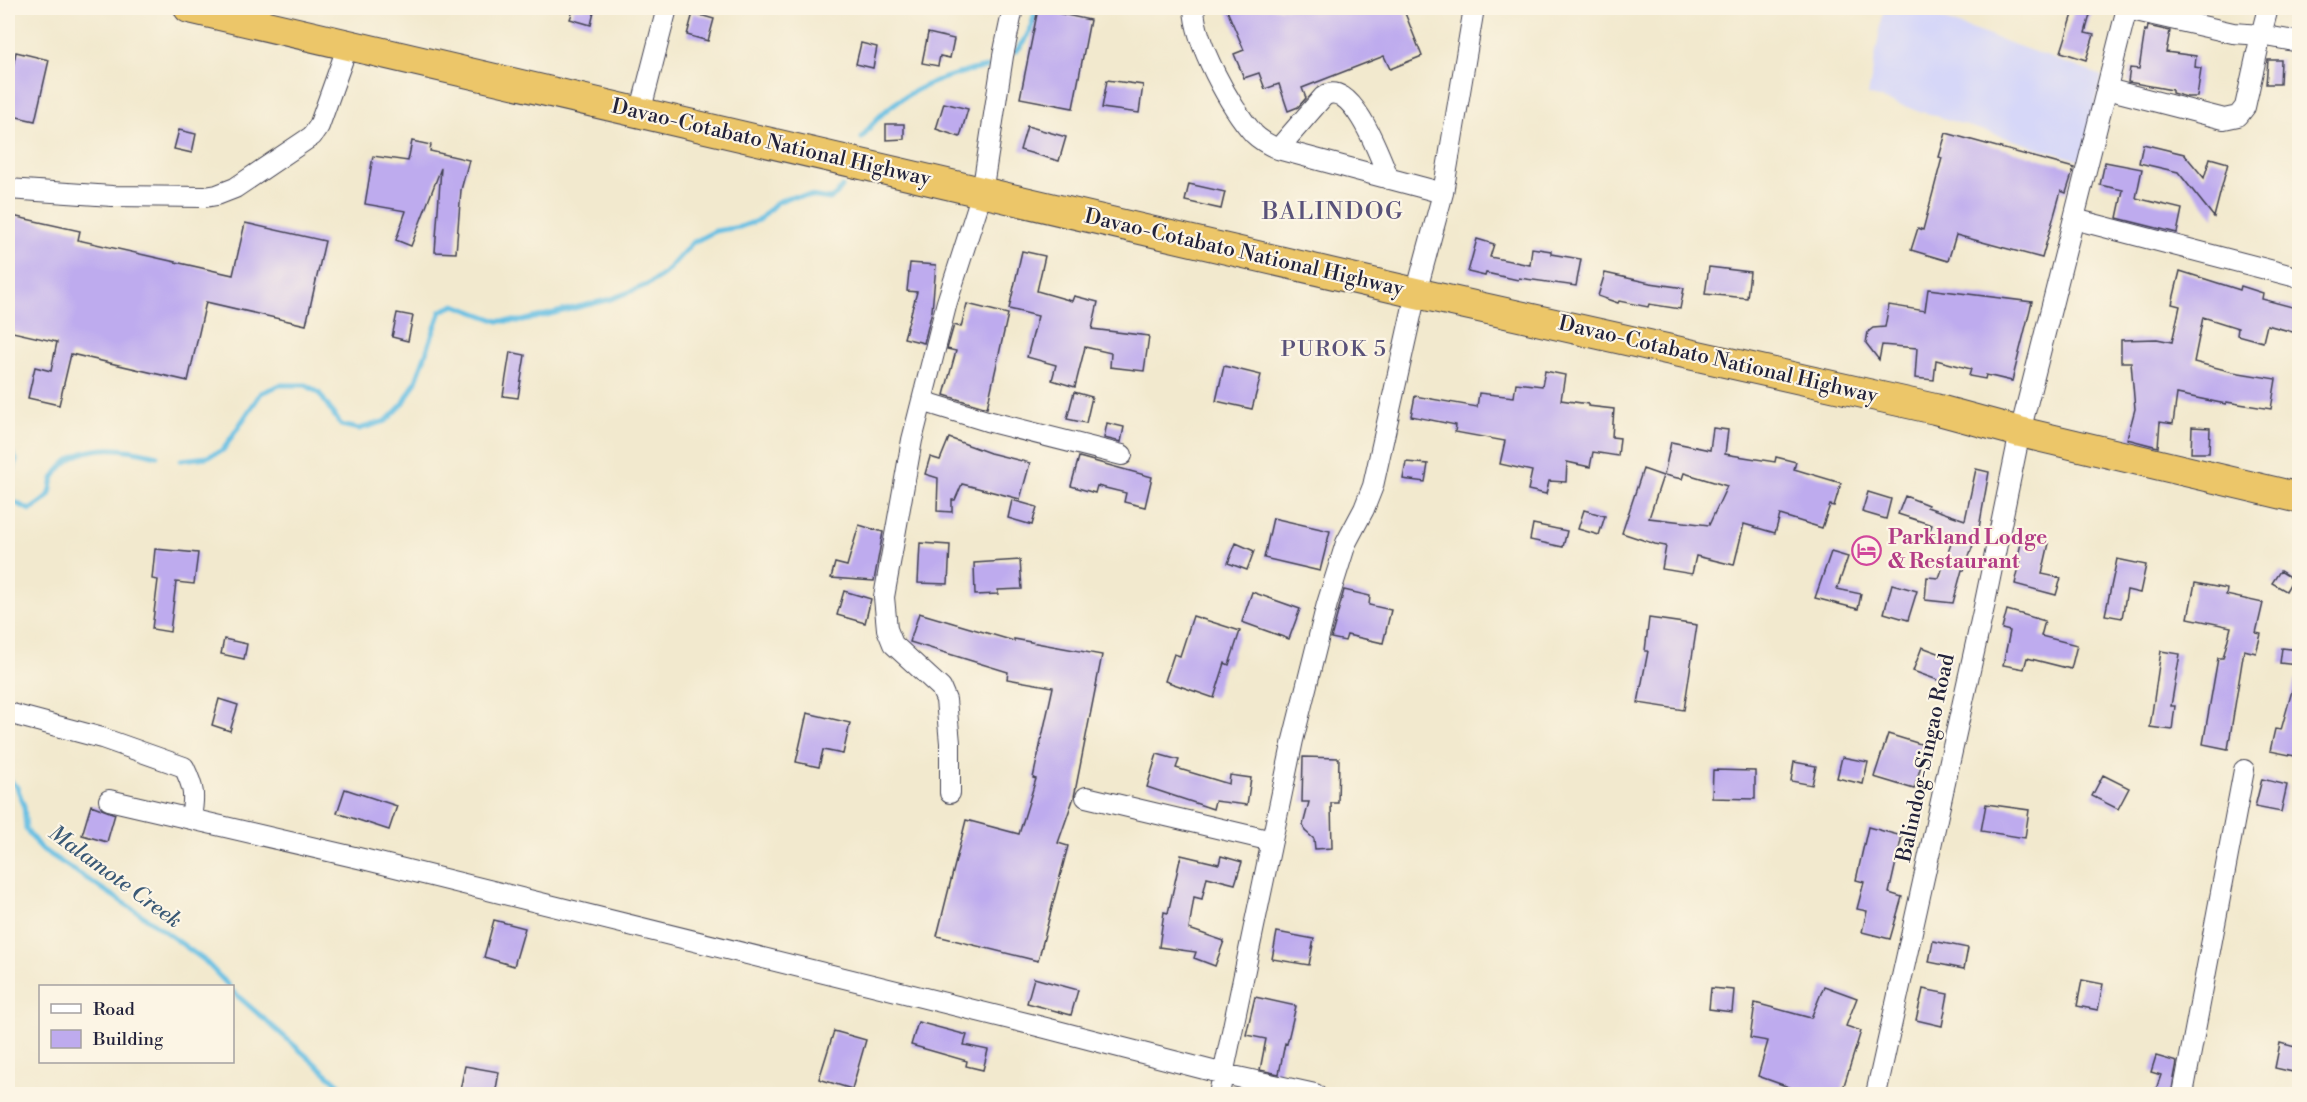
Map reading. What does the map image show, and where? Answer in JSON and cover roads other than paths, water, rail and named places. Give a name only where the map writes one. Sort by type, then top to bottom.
[{"type":"highway","name":"Davao-Cotabato National Highway","points":[[189,8],[1416,293],[1912,404],[2300,498]]},
{"type":"street","points":[[640,113],[668,8]]},
{"type":"street","points":[[950,793],[950,743],[946,700],[941,688],[893,644],[887,629],[884,597],[906,465],[947,302],[982,193],[1003,56],[1013,8]]},
{"type":"street","points":[[1194,8],[1198,34],[1204,52],[1254,134],[1278,149],[1443,193]]},
{"type":"street","points":[[1219,1095],[1293,740],[1329,595],[1346,543],[1373,486],[1416,293],[1443,193],[1474,8]]},
{"type":"street","points":[[2127,8],[2233,33],[2300,42]]},
{"type":"street","name":"Balindog-Singao Road","points":[[1876,1095],[1984,607],[2020,432],[2127,8]]},
{"type":"street","points":[[2107,89],[2215,118],[2238,116],[2245,106],[2268,8]]},
{"type":"street","points":[[8,189],[111,196],[205,197],[235,188],[312,136],[319,126],[348,45]]},
{"type":"street","points":[[1278,149],[1323,97],[1335,92],[1346,97],[1357,112],[1389,178]]},
{"type":"street","points":[[2074,219],[2300,278]]},
{"type":"street","points":[[922,401],[987,421],[1122,454]]},
{"type":"street","points":[[8,713],[102,738],[184,767],[195,795],[192,817]]},
{"type":"street","points":[[2183,1095],[2244,770]]},
{"type":"street","points":[[1086,797],[1272,841]]},
{"type":"street","points":[[109,800],[192,817],[1315,1095]]},
{"type":"waterway","points":[[1016,51],[1027,37],[1036,8]]},
{"type":"waterway","points":[[862,138],[873,123],[901,99],[933,82],[987,67]]},
{"type":"waterway","points":[[181,460],[207,457],[223,450],[261,393],[280,385],[306,385],[319,393],[341,425],[359,429],[386,421],[403,404],[416,381],[441,311],[455,305],[498,321],[522,321],[611,299],[647,285],[664,274],[692,243],[715,231],[740,227],[759,220],[776,203],[789,197],[810,196],[830,199],[842,187]]},
{"type":"waterway","points":[[8,445],[16,460],[11,482],[12,501],[30,510],[47,497],[54,477],[63,465],[74,457],[101,449],[129,450],[157,456]]},
{"type":"waterway","name":"Malamote Creek","points":[[8,779],[17,787],[24,806],[26,829],[40,848],[145,917],[204,960],[228,985]]},
{"type":"waterway","name":"Malamote Creek","points":[[234,993],[350,1094]]},
{"type":"place","name":"Parkland Lodge & Restaurant","points":[[1867,550]]},
{"type":"district","name":"BALINDOG","points":[[1333,212]]},
{"type":"district","name":"PUROK 5","points":[[1334,349]]}]
